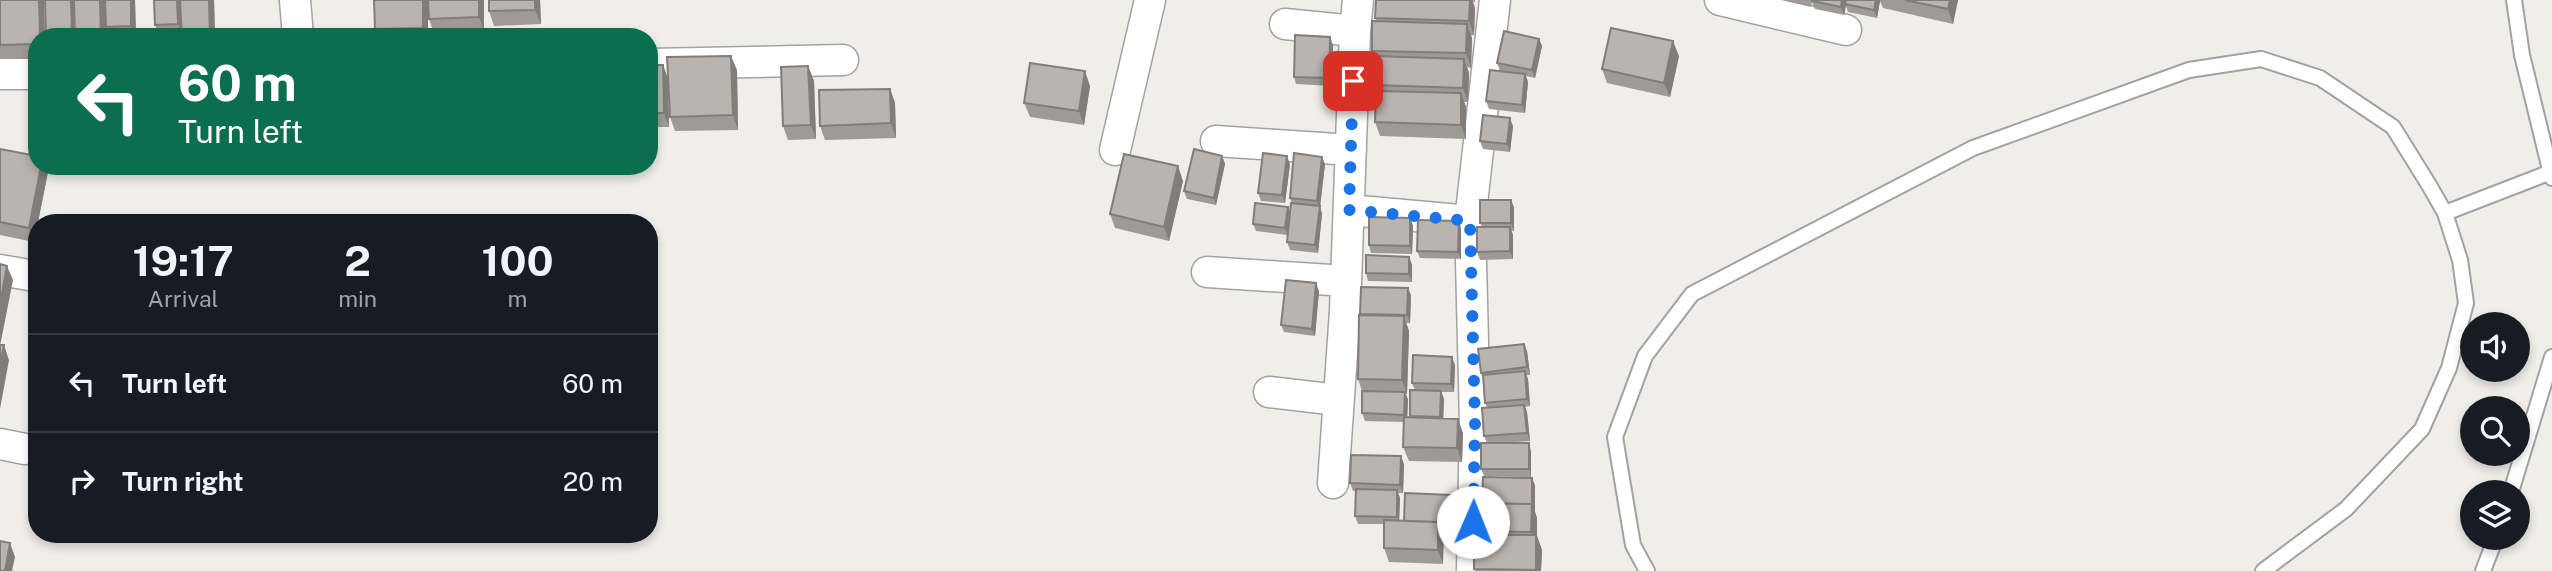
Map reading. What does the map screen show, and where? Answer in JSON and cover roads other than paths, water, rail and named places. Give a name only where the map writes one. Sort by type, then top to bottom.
[{"type":"street","points":[[295,0],[297,28]]},
{"type":"street","points":[[1115,150],[1150,0]]},
{"type":"street","points":[[1333,482],[1346,281],[1358,0]]},
{"type":"street","points":[[1472,571],[1475,423],[1470,221],[1495,0]]},
{"type":"street","points":[[1720,0],[1846,30]]},
{"type":"street","points":[[1285,24],[1355,31]]},
{"type":"street","points":[[658,64],[843,60]]},
{"type":"street","points":[[0,75],[28,74]]},
{"type":"street","points":[[1216,141],[1351,149]]},
{"type":"street","points":[[1349,210],[1470,221]]},
{"type":"street","points":[[0,270],[28,275]]},
{"type":"street","points":[[1207,271],[1346,281]]},
{"type":"street","points":[[1269,392],[1338,400]]},
{"type":"lane","points":[[2514,0],[2522,55],[2552,178]]},
{"type":"lane","points":[[1647,571],[1633,545],[1615,437],[1645,356],[1692,295],[1973,148],[2189,70],[2261,59],[2320,78],[2393,127],[2445,214],[2460,260],[2466,303],[2449,368],[2423,429],[2346,509],[2263,571]]},
{"type":"lane","points":[[2445,214],[2551,172]]},
{"type":"lane","points":[[2515,480],[2552,357]]},
{"type":"lane","points":[[2483,571],[2491,550]]}]
